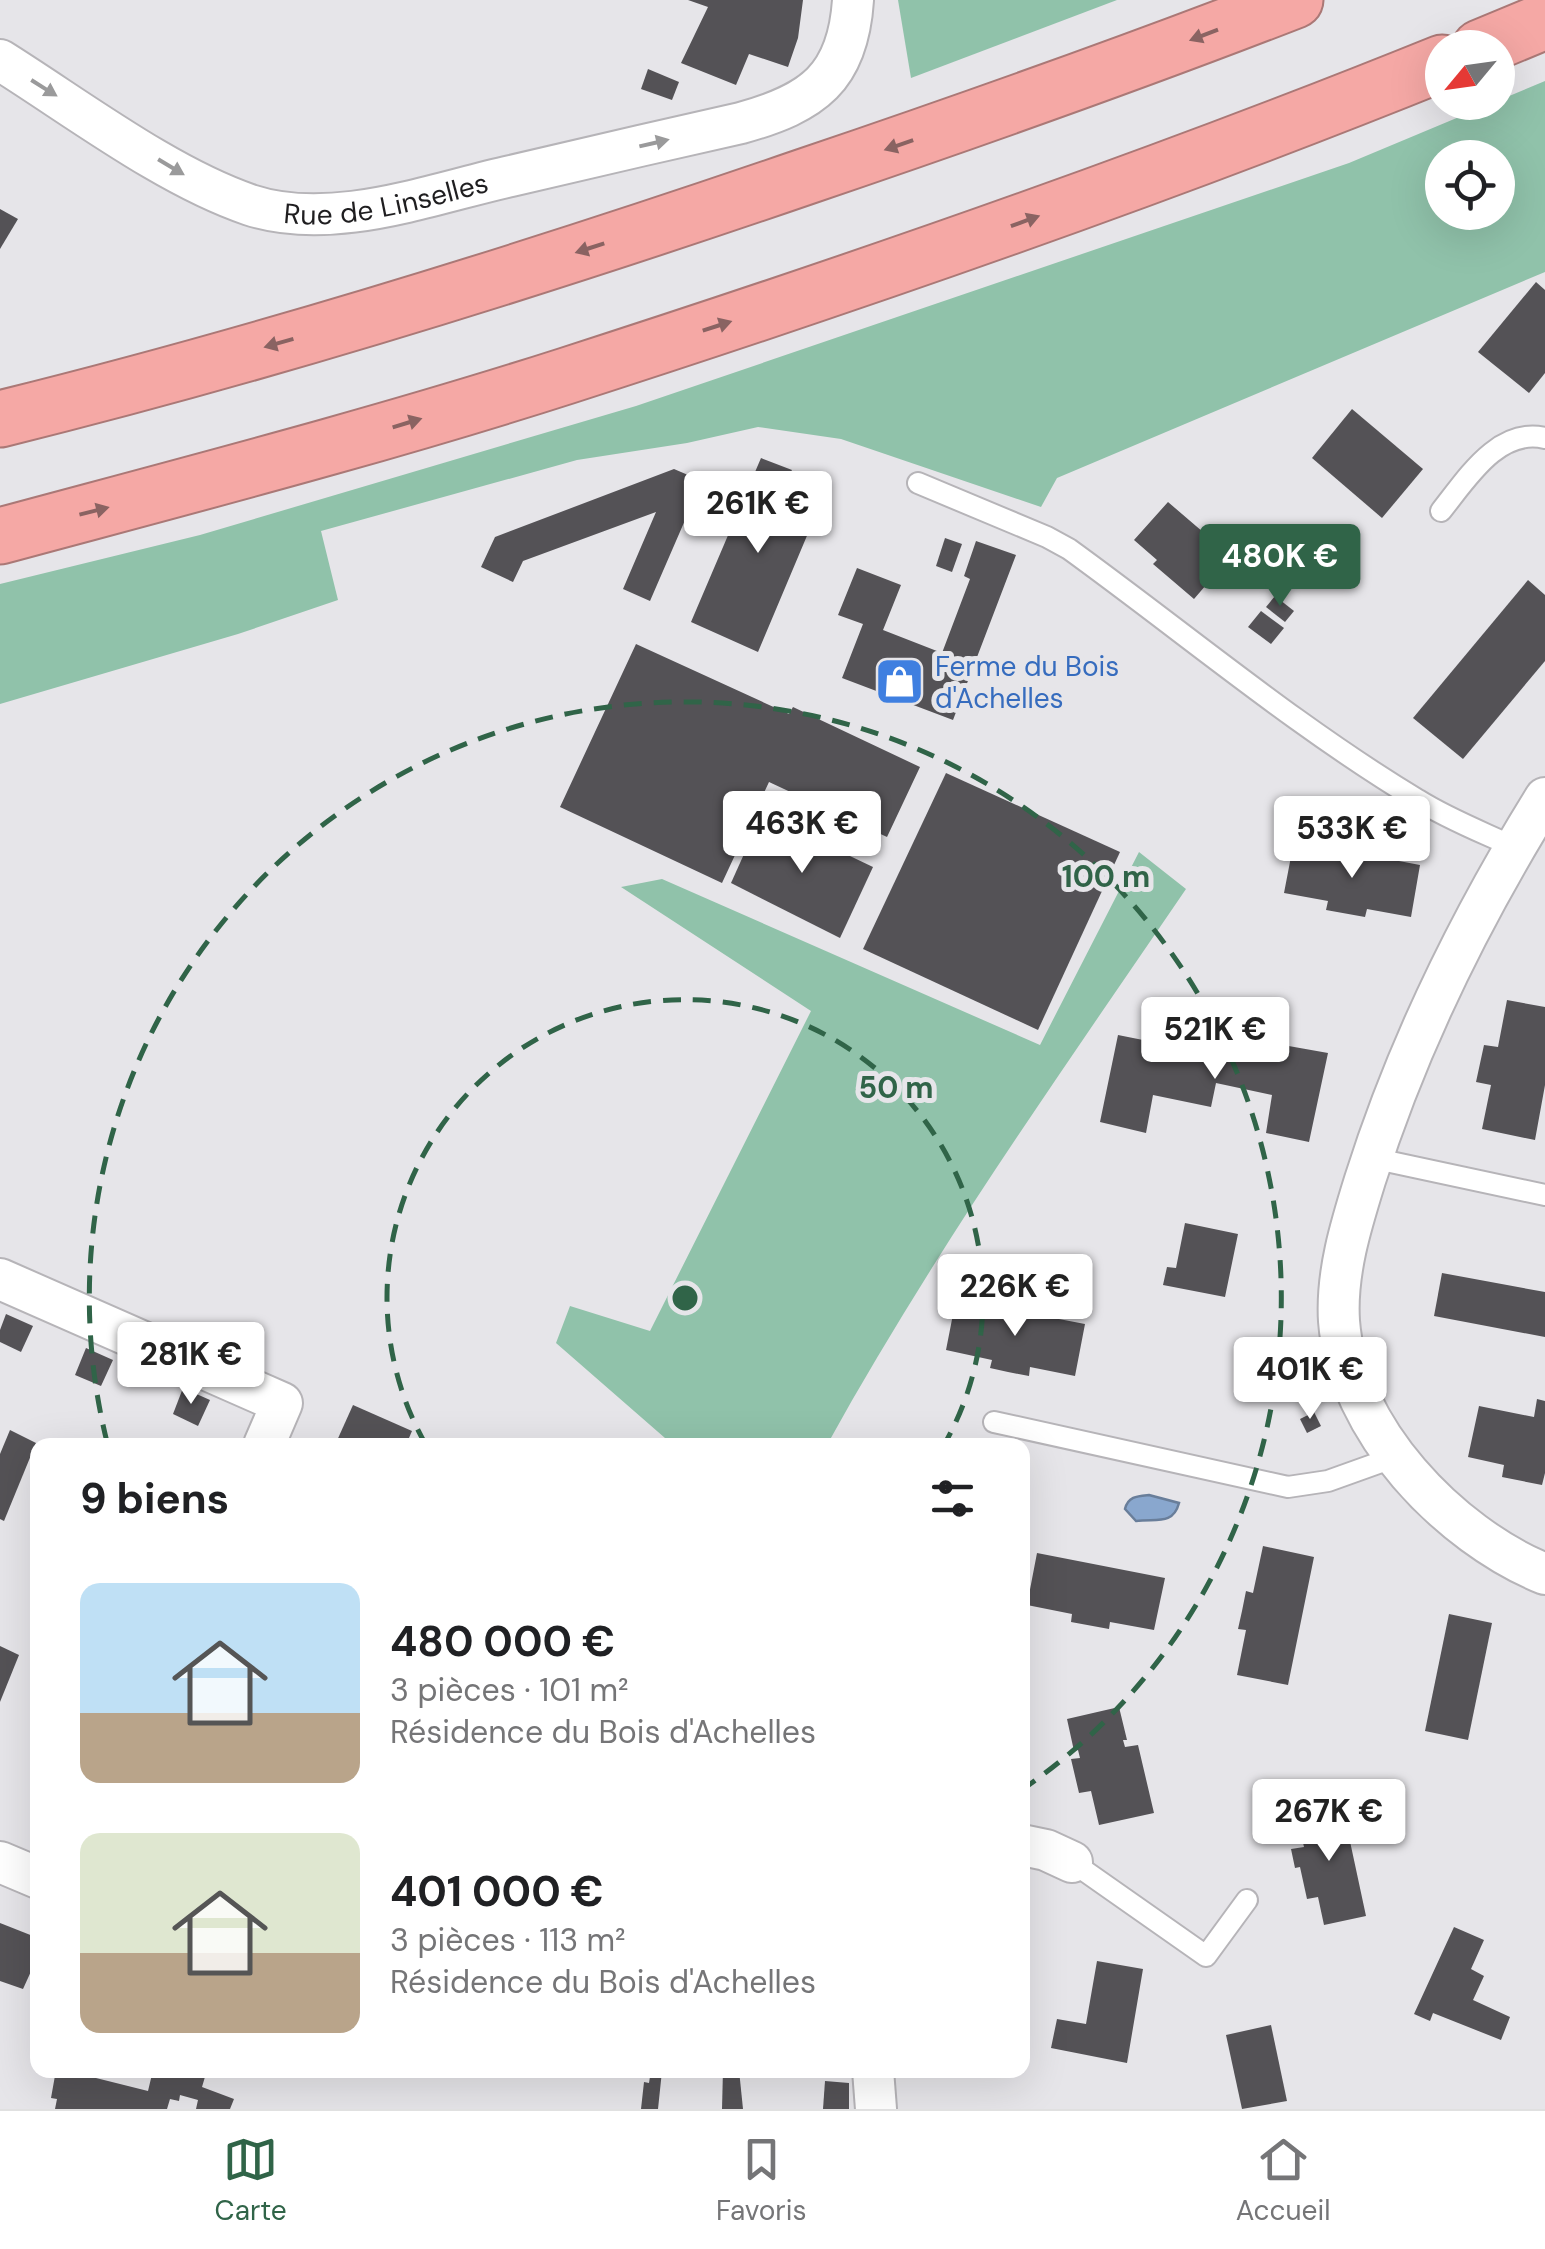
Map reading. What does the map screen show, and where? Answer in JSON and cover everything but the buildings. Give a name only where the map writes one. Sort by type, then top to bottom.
[{"type":"highway","points":[[0,420],[450,293],[677,221],[1039,96],[1295,0]]},
{"type":"highway","points":[[1515,34],[1545,22]]},
{"type":"highway","points":[[0,536],[201,483],[564,376],[911,262],[1425,69]]},
{"type":"street","name":"Rue de Linselles","points":[[0,60],[198,183],[253,206],[302,213],[358,210],[741,123],[798,102],[830,77],[841,60],[849,42],[853,0]]},
{"type":"street","points":[[1545,798],[1514,847],[1419,1036],[1386,1116],[1342,1264],[1340,1322],[1354,1378],[1368,1411],[1396,1457],[1430,1497],[1456,1518],[1508,1556],[1545,1574]]},
{"type":"street","points":[[0,1279],[282,1403],[267,1438]]},
{"type":"street","points":[[1030,1847],[1072,1862]]},
{"type":"street","points":[[0,1862],[30,1875]]},
{"type":"street","points":[[874,2078],[876,2109]]},
{"type":"lane","points":[[1441,511],[1482,460],[1497,448],[1517,439],[1545,438]]},
{"type":"lane","points":[[918,484],[1047,536],[1069,549],[1237,678],[1385,779],[1443,814],[1514,847]]},
{"type":"lane","points":[[1372,1158],[1545,1195]]},
{"type":"lane","points":[[994,1422],[1288,1487],[1328,1481],[1396,1457]]},
{"type":"lane","points":[[1072,1862],[1206,1956],[1247,1900]]},
{"type":"green space","points":[[898,0],[1117,0],[911,78]]},
{"type":"green space","points":[[1545,81],[1545,272],[1057,478],[1041,507],[841,439],[758,427],[687,443],[577,460],[321,531],[338,600],[238,634],[0,704],[0,584],[200,535],[636,406],[1349,163],[1452,120],[1515,120],[1515,94]]},
{"type":"green space","points":[[1139,852],[1186,889],[955,1232],[831,1438],[665,1438],[556,1343],[570,1306],[650,1331],[811,1011],[621,887],[662,879],[1040,1045]]},
{"type":"water","points":[[1149,1495],[1179,1503],[1168,1518],[1136,1521],[1125,1509],[1128,1501]]},
{"type":"place","name":"Ferme du Bois d'Achelles","points":[[900,682]]}]
